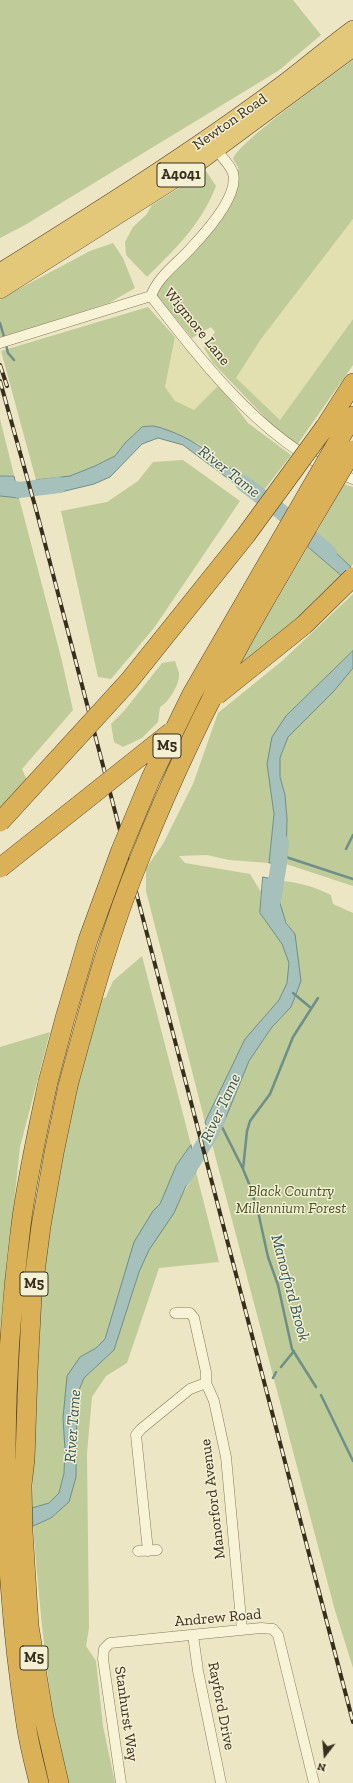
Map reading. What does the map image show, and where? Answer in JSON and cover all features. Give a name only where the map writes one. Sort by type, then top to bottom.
[{"type":"highway","name":"Newton Road","points":[[0,290],[183,174],[212,144],[277,88],[353,29]]},
{"type":"highway","name":"Newton Road","points":[[0,272],[124,194],[212,144],[353,48]]},
{"type":"highway","points":[[0,822],[129,682],[246,535],[325,427],[353,383]]},
{"type":"highway","name":"M5","points":[[14,1486],[25,1460],[32,1296],[44,1211],[68,1086],[107,946],[140,856],[171,784],[214,694],[347,443],[353,416]]},
{"type":"highway","name":"M5","points":[[38,1783],[26,1726],[13,1629],[15,1532],[14,1486],[7,1379],[20,1225],[33,1152],[48,1082],[88,940],[121,850],[151,778],[192,694],[347,443]]},
{"type":"highway","name":"M5","points":[[0,868],[304,626],[353,577]]},
{"type":"highway","name":"M5","points":[[15,1532],[44,1718],[59,1783]]},
{"type":"street","name":"Wigmore Lane","points":[[212,144],[232,172],[234,186],[225,205],[194,246],[154,286],[151,296],[225,385],[284,441],[315,462],[333,472],[353,480]]},
{"type":"street","points":[[0,343],[151,296]]},
{"type":"street","name":"Manorford Avenue","points":[[175,1313],[190,1312],[194,1318],[206,1372],[206,1383],[214,1401],[226,1457],[242,1630]]},
{"type":"street","points":[[148,1551],[136,1435],[141,1429],[190,1389],[206,1383]]},
{"type":"street","name":"Andrew Road","points":[[104,1648],[110,1643],[242,1630],[273,1629],[278,1635],[314,1783]]},
{"type":"street","name":"Rayford Drive","points":[[193,1635],[198,1671],[221,1783]]},
{"type":"street","name":"Stanhurst Way","points":[[104,1648],[103,1659],[121,1783]]},
{"type":"shaded area","points":[[353,219],[353,319],[280,420],[235,378],[261,339]]},
{"type":"shaded area","points":[[175,337],[219,385],[194,411],[175,401],[165,388]]},
{"type":"green space","points":[[0,0],[293,0],[321,35],[278,71],[25,225],[0,238]]},
{"type":"green space","points":[[353,60],[353,219],[261,339],[236,378],[280,420],[353,319],[353,365],[297,445],[278,431],[213,363],[204,348],[215,332],[211,327],[192,338],[156,295],[157,289],[231,203],[236,190],[236,171],[239,169],[233,159],[239,150],[268,124]]},
{"type":"green space","points":[[206,171],[216,186],[203,213],[186,236],[147,277],[126,255],[125,242],[133,227],[146,215],[152,205]]},
{"type":"green space","points":[[113,243],[123,258],[135,288],[109,303],[0,338],[0,300],[90,251]]},
{"type":"green space","points":[[148,307],[175,337],[165,387],[175,401],[194,410],[219,385],[248,423],[291,455],[261,494],[199,444],[154,426],[142,427],[125,443],[115,456],[95,466],[70,476],[36,480],[1,351]]},
{"type":"green space","points":[[0,419],[14,475],[0,476]]},
{"type":"green space","points":[[183,460],[240,501],[154,628],[111,679],[98,677],[61,511],[107,502],[138,481],[153,462]]},
{"type":"green space","points":[[344,484],[353,487],[353,564],[351,567],[316,534]]},
{"type":"green space","points":[[0,496],[19,498],[61,657],[73,710],[22,769],[27,780],[0,809]]},
{"type":"green space","points":[[308,547],[343,577],[322,600],[234,673]]},
{"type":"green space","points":[[353,594],[353,651],[286,716],[267,764],[274,814],[269,863],[229,860],[207,855],[179,856],[185,863],[250,874],[261,892],[260,913],[282,944],[289,963],[287,983],[279,1000],[245,1040],[205,1122],[146,891],[146,868],[163,844],[193,784],[218,713],[282,661]]},
{"type":"green space","points":[[175,661],[179,673],[178,682],[170,697],[160,707],[158,722],[142,738],[123,747],[114,742],[111,724],[124,711],[162,663]]},
{"type":"green space","points":[[353,668],[353,886],[286,864],[287,819],[285,795],[280,777],[280,758],[288,737],[334,691]]},
{"type":"green space","name":"Black Country Millennium Forest","points":[[283,881],[308,886],[325,892],[331,895],[333,904],[353,913],[353,1668],[334,1607],[212,1144],[224,1122],[249,1061],[272,1027],[291,1007],[295,934],[283,915],[281,897]]},
{"type":"green space","points":[[142,956],[191,1145],[176,1166],[160,1204],[153,1211],[120,1291],[105,1339],[96,1348],[80,1357],[63,1418],[65,1450],[64,1473],[59,1493],[49,1503],[32,1508],[36,1306],[72,1095],[98,1001],[106,997],[113,981]]},
{"type":"green space","points":[[50,1032],[20,1147],[0,1333],[0,1047]]},
{"type":"green space","points":[[196,1172],[219,1262],[159,1268],[127,1363],[106,1376],[92,1397],[87,1453],[89,1628],[86,1646],[96,1661],[103,1726],[115,1783],[65,1783],[49,1687],[33,1526],[51,1518],[69,1502],[76,1477],[77,1395],[84,1378],[114,1350],[139,1272],[149,1250]]},
{"type":"water","points":[[154,426],[184,437],[224,463],[261,494],[257,500],[183,445],[158,438],[142,444],[110,477],[94,484],[61,492],[39,494],[36,480],[70,476],[95,466],[115,456],[125,443],[142,427]]},
{"type":"water","points":[[0,476],[14,476],[19,498],[0,496]]},
{"type":"water","points":[[316,534],[351,567],[343,577],[308,547]]},
{"type":"water","points":[[353,651],[353,668],[334,691],[288,737],[280,758],[280,777],[285,795],[287,819],[286,864],[269,863],[274,814],[267,764],[272,737],[286,716]]},
{"type":"water","points":[[263,877],[283,881],[280,903],[286,923],[295,934],[301,981],[291,1007],[272,1027],[249,1061],[224,1122],[212,1144],[205,1122],[245,1039],[279,1000],[287,983],[289,963],[282,944],[260,913]]},
{"type":"water","points":[[191,1145],[196,1172],[186,1186],[174,1213],[149,1250],[139,1272],[114,1350],[84,1378],[77,1395],[76,1477],[69,1502],[51,1518],[33,1526],[32,1508],[49,1503],[59,1493],[64,1473],[65,1450],[63,1418],[67,1376],[80,1357],[96,1348],[105,1339],[134,1242],[153,1211],[160,1204],[176,1166]]},
{"type":"waterway","points":[[0,323],[5,340]]},
{"type":"waterway","points":[[6,345],[8,353],[14,360]]},
{"type":"waterway","name":"River Tame","points":[[243,483],[279,510],[329,553]]},
{"type":"waterway","name":"River Tame","points":[[0,485],[19,490],[59,485]]},
{"type":"waterway","name":"Manorford Brook","points":[[346,849],[353,835]]},
{"type":"waterway","name":"River Tame","points":[[273,900],[281,842]]},
{"type":"waterway","points":[[286,857],[353,879]]},
{"type":"waterway","name":"Manorford Brook","points":[[293,993],[311,1008]]},
{"type":"waterway","name":"Manorford Brook","points":[[316,1387],[292,1349],[278,1285],[268,1257],[259,1216],[250,1186],[243,1169],[247,1131],[250,1121],[270,1094],[293,1037],[318,998]]},
{"type":"waterway","name":"River Tame","points":[[183,1178],[212,1131],[218,1117]]},
{"type":"waterway","name":"Manorford Brook","points":[[220,1123],[243,1169]]},
{"type":"waterway","points":[[281,1367],[294,1351]]},
{"type":"waterway","points":[[273,1378],[276,1372]]},
{"type":"waterway","name":"Manorford Brook","points":[[321,1395],[353,1461]]},
{"type":"railway","points":[[0,365],[7,386]]},
{"type":"railway","points":[[0,381],[37,513],[353,1722]]}]
